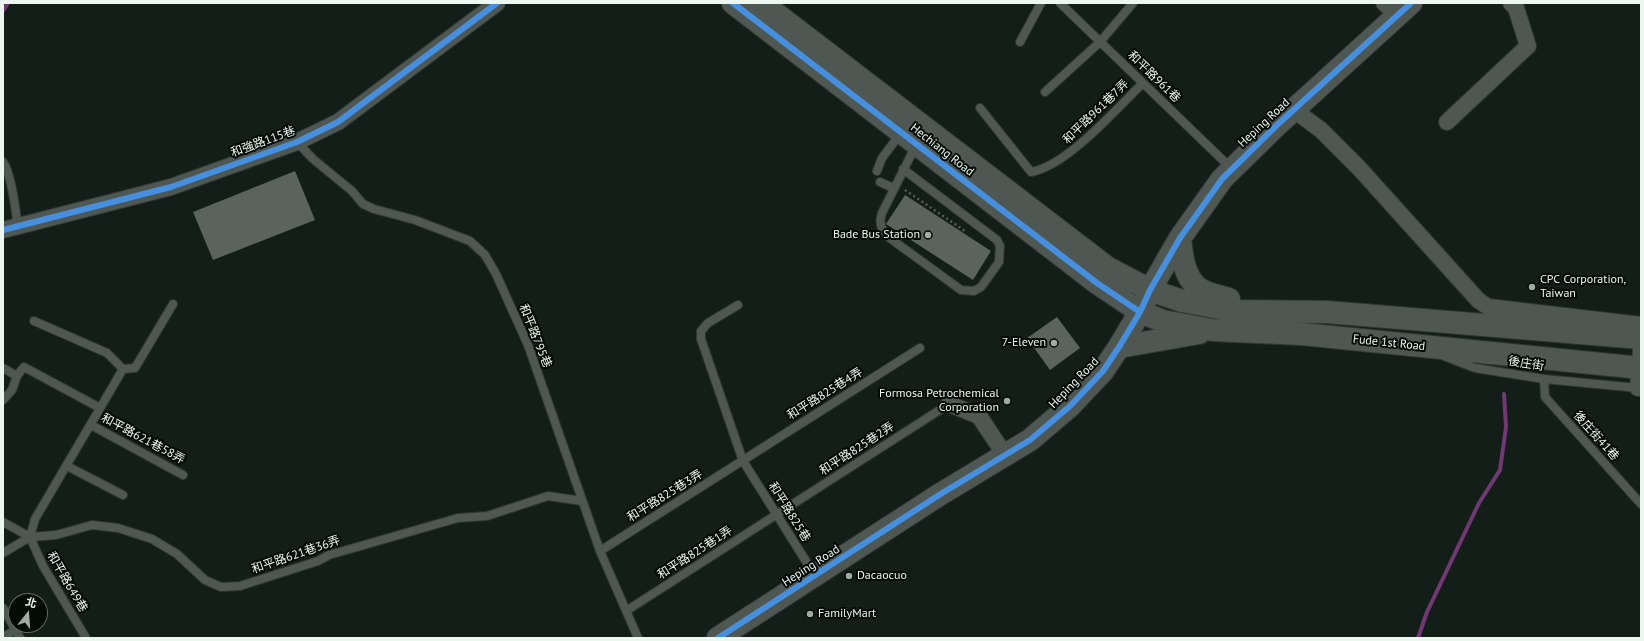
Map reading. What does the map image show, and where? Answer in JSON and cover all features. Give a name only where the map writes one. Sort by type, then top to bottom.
[{"type":"street","name":"和強路115巷","points":[[11,228],[171,187],[297,142],[338,122],[497,3]]},
{"type":"street","name":"Hechiang Road","points":[[733,3],[1108,268],[1150,290]]},
{"type":"street","name":"Hechiang Road","points":[[762,3],[1097,283],[1140,312]]},
{"type":"street","points":[[1446,122],[1528,46],[1516,8],[1511,3]]},
{"type":"street","name":"Heping Road","points":[[718,638],[939,495],[1030,440],[1070,406],[1103,371],[1140,312],[1150,290],[1180,238],[1222,179],[1398,7]]},
{"type":"street","points":[[1294,110],[1321,130],[1359,168],[1478,300],[1488,307],[1641,325]]},
{"type":"street","points":[[1180,238],[1184,268],[1196,286],[1206,292],[1234,300],[1327,312]]},
{"type":"street","name":"Fude 1st Road","points":[[1150,290],[1182,301],[1236,311],[1327,312],[1641,338]]},
{"type":"street","name":"Fude 1st Road","points":[[1140,312],[1163,321],[1212,330],[1302,334],[1415,345],[1640,373]]},
{"type":"street","points":[[1119,347],[1212,330]]},
{"type":"street","points":[[949,404],[979,416],[1005,455]]},
{"type":"lane","points":[[1020,42],[1041,3]]},
{"type":"lane","name":"和平路961巷","points":[[1060,3],[1232,169]]},
{"type":"lane","points":[[1045,92],[1100,42],[1133,3]]},
{"type":"lane","name":"和平路961巷7弄","points":[[980,108],[1031,172],[1041,171],[1072,152],[1143,83]]},
{"type":"lane","points":[[904,169],[997,240],[1000,246],[999,262],[981,287],[974,291],[961,290],[887,235],[882,229],[880,219],[882,213],[904,169],[915,131]]},
{"type":"lane","points":[[877,171],[882,158],[915,131]]},
{"type":"lane","name":"和平路795巷","points":[[297,142],[313,159],[352,191],[363,204],[374,209],[415,220],[470,240],[485,254],[496,274],[528,345],[600,551],[638,638]]},
{"type":"lane","points":[[3,162],[6,166],[10,184],[11,228]]},
{"type":"lane","points":[[880,182],[891,187],[895,186]]},
{"type":"lane","points":[[34,321],[107,353],[123,369],[135,368],[173,304]]},
{"type":"lane","name":"和平路825巷","points":[[738,305],[708,323],[701,331],[701,339],[743,460],[816,576]]},
{"type":"lane","name":"後庄街","points":[[1415,345],[1475,368],[1544,379],[1640,373]]},
{"type":"lane","name":"和平路825巷4弄","points":[[743,460],[920,348]]},
{"type":"lane","points":[[3,400],[12,390],[17,376],[24,367],[100,408]]},
{"type":"lane","points":[[3,368],[17,376]]},
{"type":"lane","points":[[3,553],[30,537],[35,519],[123,369]]},
{"type":"lane","name":"後庄街41巷","points":[[1544,379],[1545,397],[1641,504]]},
{"type":"lane","name":"和平路825巷2弄","points":[[777,514],[949,404]]},
{"type":"lane","name":"和平路621巷58弄","points":[[91,425],[183,474]]},
{"type":"lane","name":"和平路825巷3弄","points":[[600,551],[743,460]]},
{"type":"lane","points":[[67,466],[123,495]]},
{"type":"lane","name":"和平路621巷36弄","points":[[30,537],[56,535],[92,525],[118,528],[152,539],[177,554],[205,580],[221,588],[240,586],[318,561],[329,555],[458,518],[487,516],[548,496],[582,500]]},
{"type":"lane","name":"和平路825巷1弄","points":[[626,611],[777,514]]},
{"type":"lane","points":[[3,522],[30,537]]},
{"type":"lane","name":"和平路649巷","points":[[30,537],[43,566],[86,638]]},
{"type":"building","points":[[295,171],[315,220],[213,260],[193,212]]},
{"type":"building","points":[[905,195],[991,251],[973,280],[886,224]]},
{"type":"building","name":"7-Eleven","points":[[1057,317],[1080,348],[1050,370],[1027,338]]},
{"type":"waterway","points":[[3,11],[8,3]]},
{"type":"waterway","points":[[1418,638],[1427,612],[1479,503],[1500,470],[1506,427],[1504,394]]},
{"type":"cycle path","points":[[3,230],[171,187],[297,142],[338,122],[497,3]]},
{"type":"cycle path","points":[[733,3],[1097,283],[1140,312]]},
{"type":"cycle path","points":[[718,638],[939,495],[1030,440],[1070,406],[1103,371],[1140,312],[1150,290],[1180,238],[1222,179],[1277,125],[1411,3]]},
{"type":"place","name":"Bade Bus Station","points":[[928,235]]},
{"type":"place","name":"CPC Corporation, Taiwan","points":[[1532,287]]},
{"type":"place","name":"7-Eleven","points":[[1054,343]]},
{"type":"place","name":"Formosa Petrochemical Corporation","points":[[1007,401]]},
{"type":"place","name":"Dacaocuo","points":[[849,576]]},
{"type":"place","name":"FamilyMart","points":[[810,614]]}]
